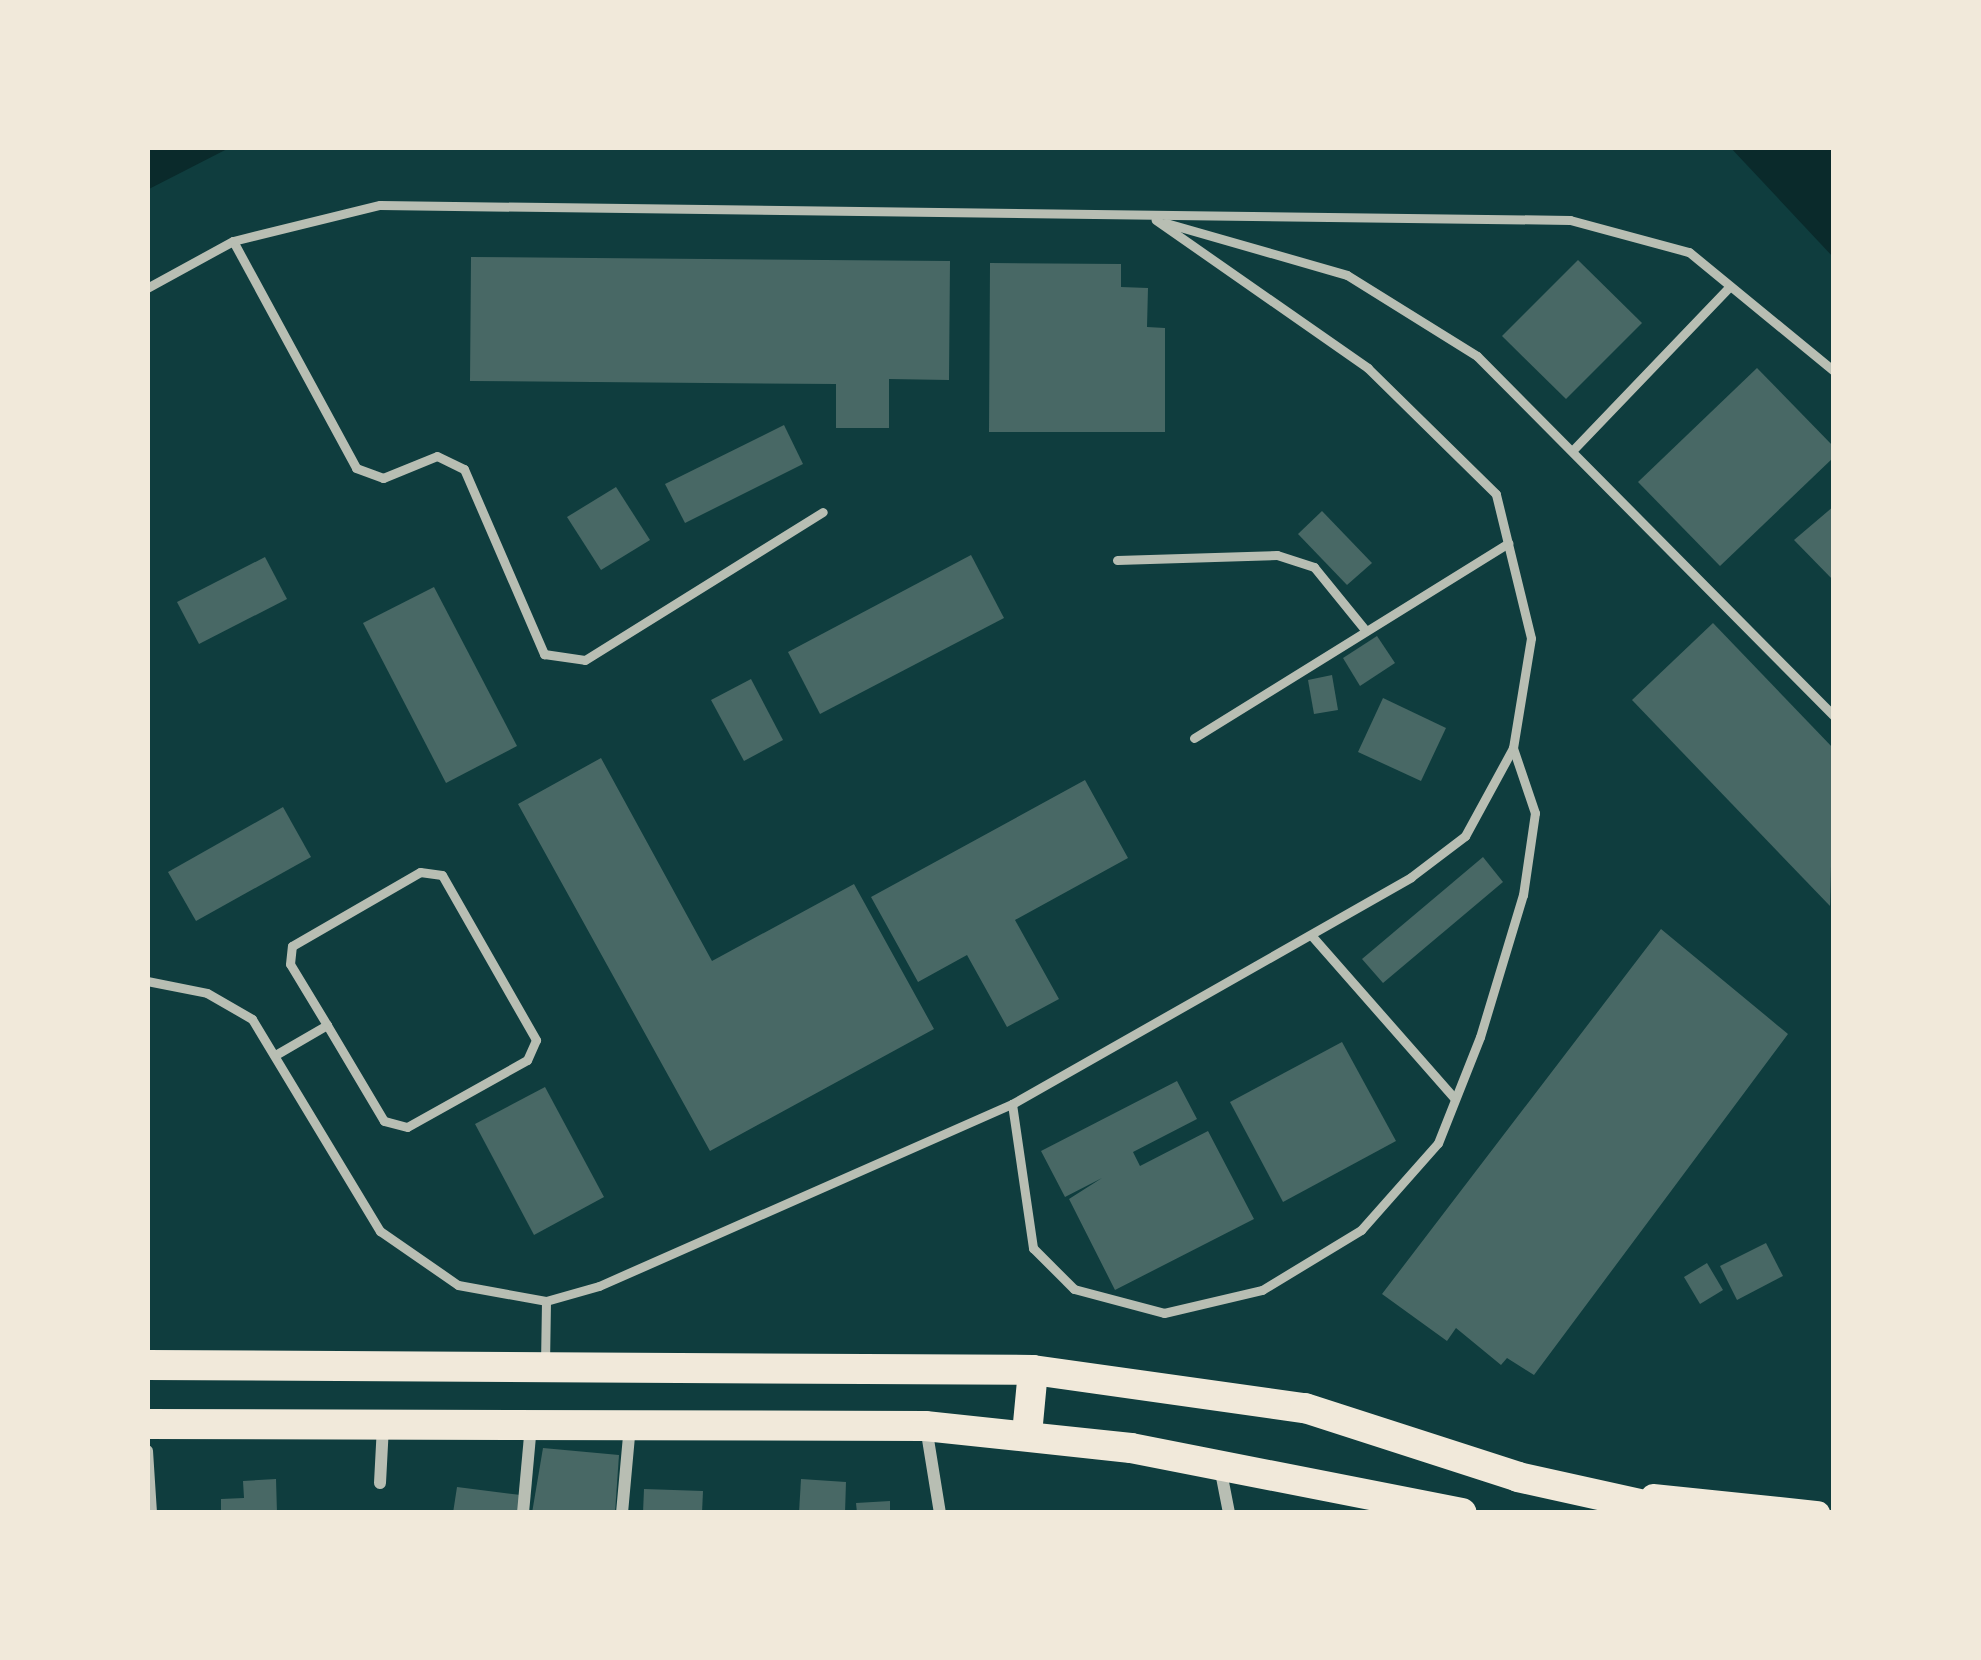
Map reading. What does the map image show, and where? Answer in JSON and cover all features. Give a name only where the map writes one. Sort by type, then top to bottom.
[{"type":"main road","points":[[147,1365],[1033,1370],[1305,1408],[1556,1486],[1680,1513]]},
{"type":"main road","points":[[1027,1434],[1033,1370]]},
{"type":"main road","points":[[147,1424],[383,1419],[925,1426],[1027,1434],[1219,1463],[1462,1513]]},
{"type":"main road","points":[[1305,1480],[1384,1513]]},
{"type":"main road","points":[[1556,1486],[1818,1513]]},
{"type":"street","points":[[380,1483],[383,1419]]},
{"type":"street","points":[[523,1513],[531,1420]]},
{"type":"street","points":[[622,1513],[630,1421]]},
{"type":"street","points":[[925,1426],[940,1513]]},
{"type":"street","points":[[147,1451],[151,1513]]},
{"type":"street","points":[[1219,1463],[1229,1513]]},
{"type":"lane","points":[[147,288],[233,241],[380,205],[1156,220],[1570,220],[1689,252],[1834,371]]},
{"type":"lane","points":[[1156,220],[1347,275],[1477,356],[1834,716]]},
{"type":"lane","points":[[147,981],[207,993],[253,1019],[380,1231],[458,1285],[546,1300],[599,1286],[1012,1104],[1311,934],[1465,836],[1513,748],[1532,638],[1496,494],[1368,368],[1156,220]]},
{"type":"lane","points":[[233,241],[356,468],[383,478],[437,456],[464,469],[544,654],[585,660],[823,512]]},
{"type":"lane","points":[[1572,451],[1730,286]]},
{"type":"lane","points":[[1194,738],[1508,543]]},
{"type":"lane","points":[[1117,560],[1277,555],[1314,567],[1366,631]]},
{"type":"lane","points":[[1012,1104],[1033,1248],[1074,1289],[1164,1313],[1262,1290],[1361,1230],[1438,1143],[1522,895],[1535,813],[1513,748]]},
{"type":"lane","points":[[420,872],[442,875],[536,1040],[527,1060],[407,1126],[384,1121],[327,1025],[290,964],[292,946],[420,872]]},
{"type":"lane","points":[[1311,934],[1455,1099]]},
{"type":"lane","points":[[277,1054],[327,1025]]},
{"type":"lane","points":[[545,1367],[546,1300]]},
{"type":"water","points":[[147,147],[231,147],[147,190]]},
{"type":"water","points":[[1730,147],[1834,147],[1834,258]]},
{"type":"building","points":[[471,257],[950,261],[949,380],[889,379],[889,428],[836,428],[836,384],[470,381]]},
{"type":"building","points":[[1578,260],[1642,323],[1566,399],[1502,336]]},
{"type":"building","points":[[990,263],[1121,264],[1121,287],[1148,288],[1147,327],[1165,328],[1165,432],[989,432]]},
{"type":"building","points":[[1757,368],[1834,447],[1834,457],[1720,566],[1638,482]]},
{"type":"building","points":[[784,425],[803,464],[685,523],[665,484]]},
{"type":"building","points":[[616,487],[650,540],[601,570],[567,517]]},
{"type":"building","points":[[1834,506],[1834,581],[1794,540]]},
{"type":"building","points":[[1322,511],[1372,563],[1347,585],[1298,534]]},
{"type":"building","points":[[971,555],[1004,618],[820,714],[788,652]]},
{"type":"building","points":[[265,557],[287,599],[199,644],[177,602]]},
{"type":"building","points":[[434,587],[517,746],[446,783],[363,623]]},
{"type":"building","points":[[1713,623],[1834,749],[1830,906],[1632,700]]},
{"type":"building","points":[[1377,636],[1395,663],[1360,686],[1343,658]]},
{"type":"building","points":[[1332,675],[1338,710],[1314,714],[1308,680]]},
{"type":"building","points":[[751,679],[783,740],[744,761],[711,700]]},
{"type":"building","points":[[1383,698],[1446,728],[1421,781],[1358,752]]},
{"type":"building","points":[[601,758],[712,961],[854,884],[934,1029],[710,1151],[518,804]]},
{"type":"building","points":[[1085,780],[1128,858],[1015,920],[1059,999],[1007,1027],[967,955],[918,982],[871,897]]},
{"type":"building","points":[[283,807],[311,857],[196,921],[168,872]]},
{"type":"building","points":[[1483,857],[1503,882],[1383,983],[1362,959]]},
{"type":"building","points":[[1661,929],[1788,1034],[1534,1375],[1507,1358],[1501,1365],[1456,1328],[1447,1341],[1382,1294]]},
{"type":"building","points":[[1342,1042],[1396,1141],[1283,1202],[1230,1102]]},
{"type":"building","points":[[1177,1081],[1197,1119],[1133,1152],[1140,1166],[1208,1131],[1254,1219],[1115,1290],[1069,1199],[1102,1178],[1065,1197],[1041,1151]]},
{"type":"building","points":[[545,1087],[604,1197],[534,1235],[475,1124]]},
{"type":"building","points":[[1766,1243],[1783,1276],[1737,1300],[1720,1266]]},
{"type":"building","points":[[1707,1263],[1723,1290],[1700,1304],[1684,1277]]},
{"type":"building","points":[[543,1448],[619,1455],[615,1513],[532,1513]]},
{"type":"building","points":[[276,1479],[277,1513],[221,1513],[221,1499],[244,1498],[243,1481]]},
{"type":"building","points":[[801,1479],[846,1482],[845,1513],[799,1513]]},
{"type":"building","points":[[457,1487],[521,1495],[519,1513],[453,1513]]},
{"type":"building","points":[[644,1489],[703,1491],[702,1513],[643,1513]]},
{"type":"building","points":[[890,1501],[890,1513],[857,1513],[856,1503]]}]
